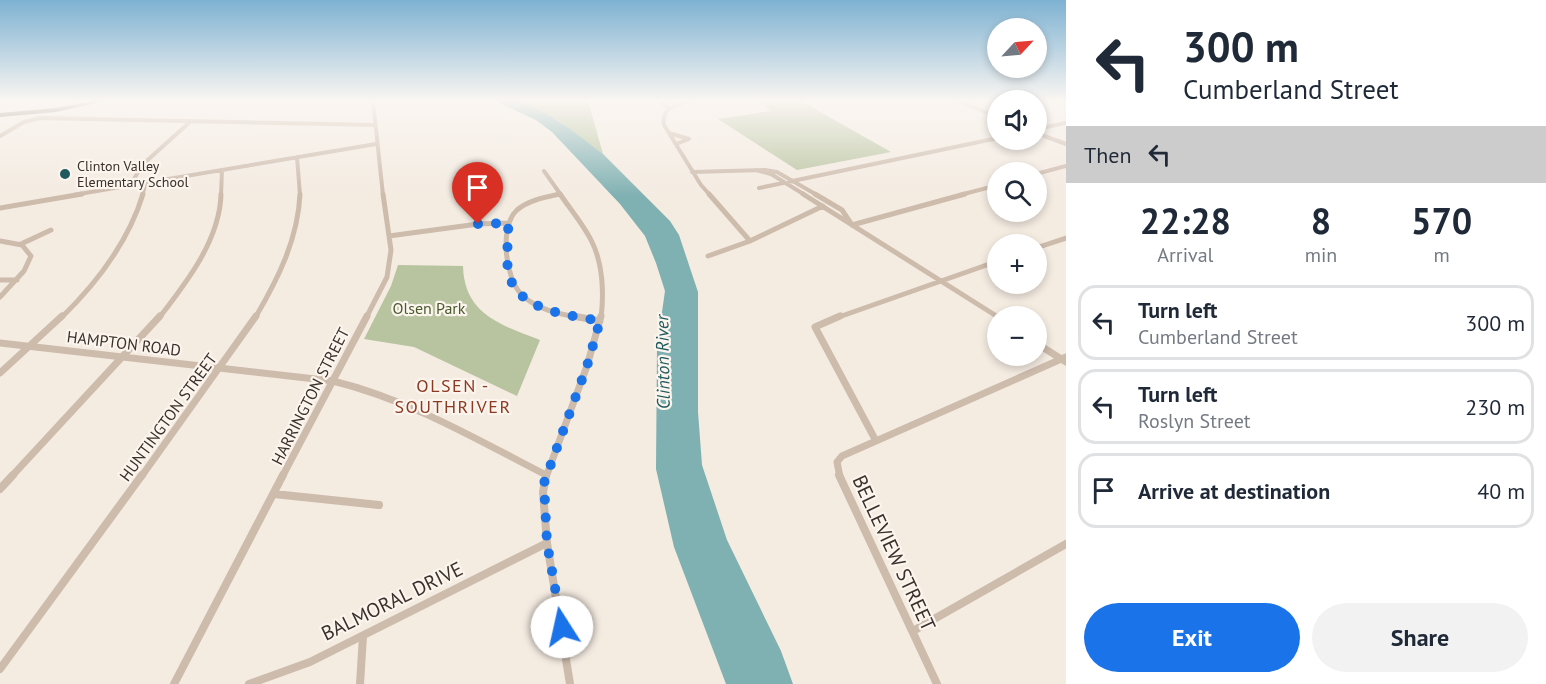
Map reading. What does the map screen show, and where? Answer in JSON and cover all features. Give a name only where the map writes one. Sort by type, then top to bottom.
[{"type":"street","points":[[131,185],[141,166],[178,133]]},
{"type":"street","name":"HARRINGTON STREET","points":[[174,684],[387,277],[390,263],[389,236],[375,133]]},
{"type":"street","points":[[669,133],[689,139],[676,144]]},
{"type":"street","points":[[669,133],[692,172],[712,199],[750,241]]},
{"type":"street","points":[[1047,136],[1066,144]]},
{"type":"street","points":[[759,188],[987,140]]},
{"type":"street","points":[[0,208],[376,144]]},
{"type":"street","name":"HUNTINGTON STREET","points":[[0,669],[221,368],[266,300],[291,247],[300,215],[302,192],[297,157]]},
{"type":"street","points":[[1047,171],[1066,166]]},
{"type":"street","points":[[0,489],[162,312],[198,261],[222,205],[222,170]]},
{"type":"street","points":[[756,170],[771,174],[987,310]]},
{"type":"street","points":[[544,171],[585,229],[596,253],[603,301],[600,321],[587,366],[546,475],[543,492],[547,543],[570,684]]},
{"type":"street","points":[[692,172],[774,171],[794,180],[832,204],[846,214],[852,225]]},
{"type":"street","points":[[0,373],[92,285],[119,248],[138,214],[147,183]]},
{"type":"street","points":[[852,225],[987,188]]},
{"type":"street","points":[[560,194],[521,206],[508,223],[508,272],[519,292],[545,309],[600,321]]},
{"type":"street","points":[[708,256],[750,241],[832,204]]},
{"type":"street","points":[[389,236],[478,224],[508,223]]},
{"type":"street","points":[[21,244],[51,230]]},
{"type":"street","points":[[1047,244],[1066,238]]},
{"type":"street","points":[[0,241],[21,244],[31,256],[17,280],[0,297]]},
{"type":"street","points":[[876,441],[815,327],[823,322],[987,265]]},
{"type":"street","points":[[0,280],[17,280]]},
{"type":"street","name":"HAMPTON ROAD","points":[[0,342],[333,381],[390,396],[546,475]]},
{"type":"street","points":[[1047,349],[1064,359]]},
{"type":"street","name":"BELLEVIEW STREET","points":[[937,684],[837,471],[837,462],[842,456],[1064,359]]},
{"type":"street","points":[[274,495],[379,505]]},
{"type":"street","name":"BALMORAL DRIVE","points":[[249,684],[310,662],[547,543]]},
{"type":"street","points":[[913,631],[1066,544]]},
{"type":"street","points":[[360,684],[363,636]]},
{"type":"green space","points":[[575,133],[597,133],[603,154]]},
{"type":"green space","points":[[740,133],[857,133],[891,152],[797,170]]},
{"type":"green space","name":"Olsen Park","points":[[398,265],[463,266],[470,296],[478,307],[499,323],[540,340],[517,396],[414,347],[364,339],[391,286]]},
{"type":"water","name":"Clinton River","points":[[553,133],[575,133],[603,154],[670,221],[679,235],[698,292],[698,412],[702,465],[727,540],[781,651],[793,684],[726,684],[674,547],[656,469],[657,347],[665,291],[645,236],[620,204]]},
{"type":"place","name":"Clinton Valley Elementary School","points":[[65,174]]},
{"type":"district","name":"OLSEN - SOUTHRIVER","points":[[453,396]]},
{"type":"route","points":[[478,224],[508,223],[509,276],[519,292],[545,309],[600,321],[587,366],[544,483],[547,543],[562,627]]}]
